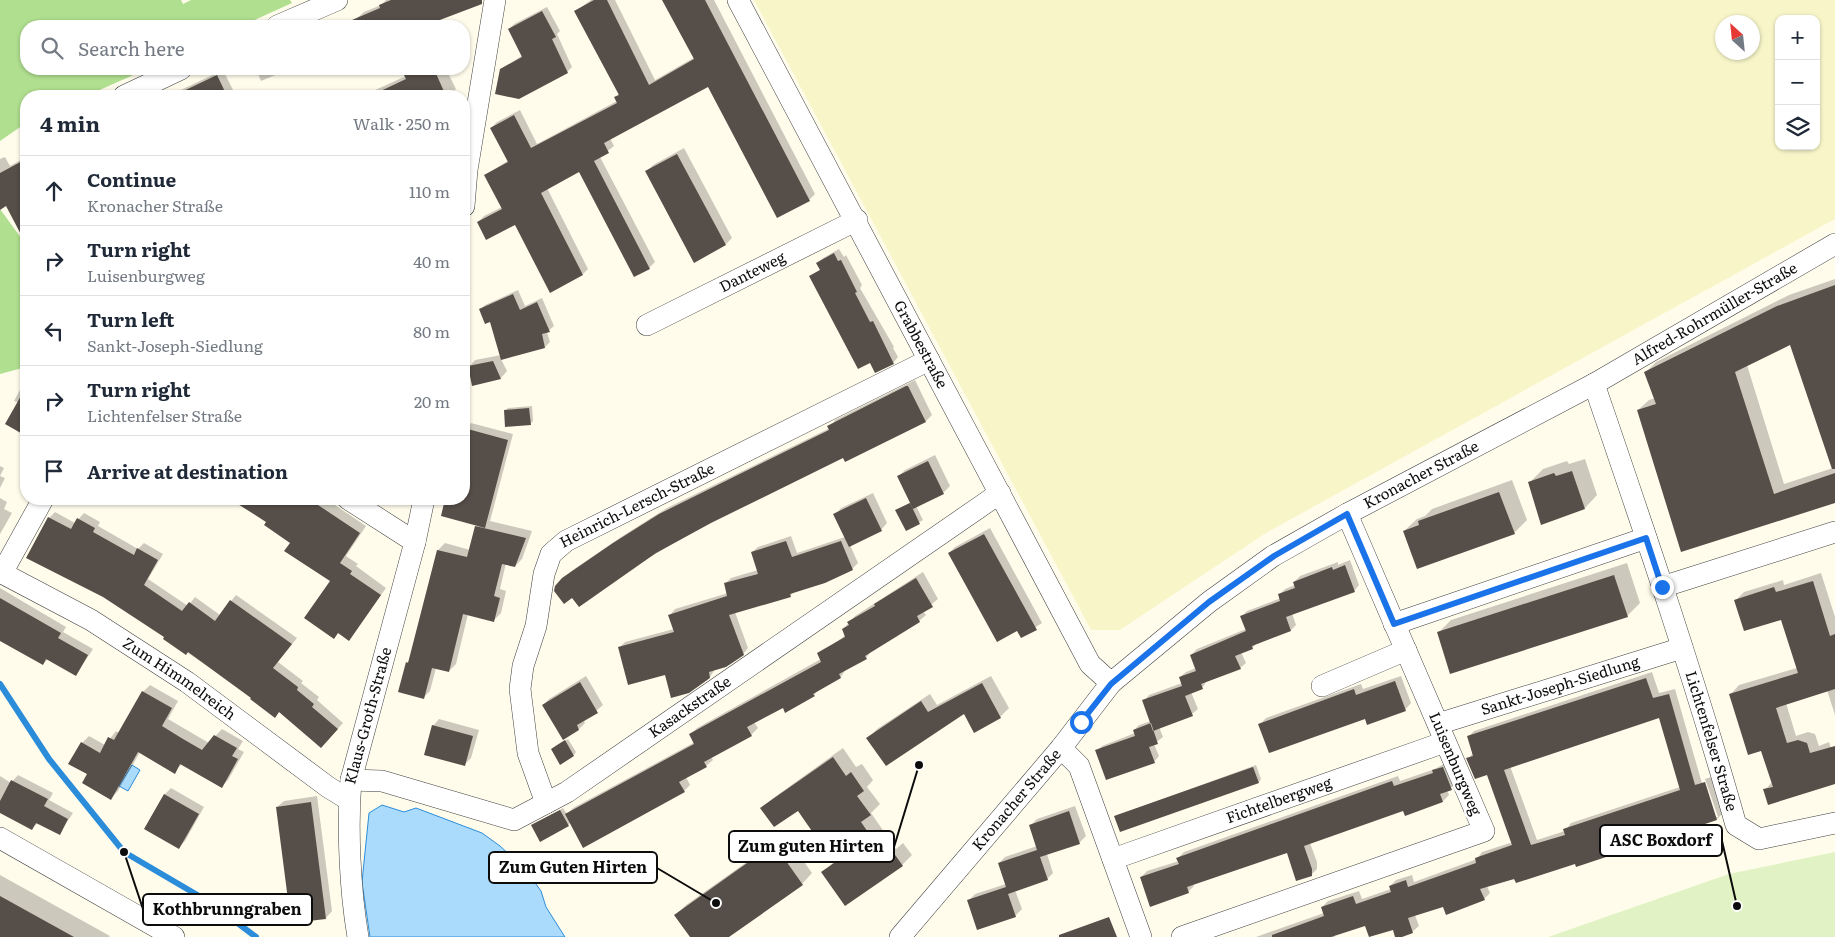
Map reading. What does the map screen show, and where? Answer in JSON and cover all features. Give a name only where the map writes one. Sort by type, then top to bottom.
[{"type":"street","points":[[290,20],[337,0]]},
{"type":"street","points":[[470,152],[495,0]]},
{"type":"street","name":"Grabbestraße","points":[[738,0],[857,220],[1090,664],[1111,684]]},
{"type":"street","points":[[137,90],[168,75]]},
{"type":"street","name":"Danteweg","points":[[646,325],[857,220]]},
{"type":"street","name":"Alfred-Rohrmüller-Straße","points":[[1594,384],[1835,244]]},
{"type":"street","name":"Heinrich-Lersch-Straße","points":[[546,803],[528,753],[520,689],[523,666],[536,626],[544,574],[551,554],[566,541],[929,360]]},
{"type":"street","name":"Kronacher Straße","points":[[900,937],[1061,748],[1111,684],[1209,602],[1274,556],[1347,514],[1594,384]]},
{"type":"street","name":"Lichtenfelser Straße","points":[[1594,384],[1682,648],[1718,760],[1736,825],[1759,839],[1835,822]]},
{"type":"street","name":"Kasackstraße","points":[[350,790],[382,782],[514,820],[567,792],[1000,493]]},
{"type":"street","points":[[1,572],[40,505]]},
{"type":"street","points":[[357,505],[415,542]]},
{"type":"street","name":"Klaus-Groth-Straße","points":[[358,937],[353,908],[350,790],[415,542],[423,505]]},
{"type":"street","name":"Luisenburgweg","points":[[1182,937],[1484,831],[1347,514]]},
{"type":"street","points":[[1662,587],[1835,532]]},
{"type":"street","points":[[1394,624],[1646,538]]},
{"type":"street","name":"Zum Himmelreich","points":[[1,572],[91,620],[187,682],[328,787],[350,790]]},
{"type":"street","name":"Sankt-Joseph-Siedlung","points":[[1441,733],[1682,648]]},
{"type":"street","points":[[1322,686],[1406,650]]},
{"type":"street","name":"Fichtelbergweg","points":[[1113,859],[1441,733]]},
{"type":"street","points":[[1061,748],[1079,766],[1141,937]]},
{"type":"street","points":[[0,838],[174,937]]},
{"type":"shaded area","points":[[754,0],[1835,0],[1835,219],[1266,533],[1120,630],[1091,630]]},
{"type":"green space","points":[[0,0],[181,0],[183,4],[191,0],[290,0],[292,3],[254,20],[20,20],[20,75],[133,75],[100,90],[20,90],[20,127],[0,141]]},
{"type":"green space","points":[[0,209],[20,236],[20,369],[0,374]]},
{"type":"green space","points":[[1835,852],[1835,937],[1548,937],[1729,874]]},
{"type":"water","points":[[132,765],[140,770],[128,791],[119,786]]},
{"type":"water","points":[[382,805],[404,812],[416,808],[482,833],[500,846],[525,869],[541,891],[546,907],[565,937],[370,937],[362,882],[369,813]]},
{"type":"building","points":[[391,0],[482,0],[482,4],[440,20],[352,20],[380,8],[379,5]]},
{"type":"building","points":[[594,0],[607,0],[649,85],[694,59],[662,0],[705,0],[810,201],[777,218],[708,87],[604,143],[609,153],[594,161],[650,269],[634,277],[579,172],[541,193],[583,275],[550,293],[515,225],[486,240],[477,222],[502,209],[484,175],[508,162],[490,128],[514,115],[531,148],[617,103],[614,97],[619,95],[574,11]]},
{"type":"building","points":[[542,11],[556,37],[552,39],[568,73],[519,99],[495,94],[500,69],[522,57],[508,29]]},
{"type":"building","points":[[217,75],[224,90],[186,90]]},
{"type":"building","points":[[404,75],[437,75],[443,90],[383,90],[406,79]]},
{"type":"building","points":[[677,154],[726,245],[694,263],[645,171]]},
{"type":"building","points":[[20,162],[20,233],[6,206],[0,210],[0,173]]},
{"type":"building","points":[[834,253],[838,261],[841,260],[857,292],[855,293],[870,322],[873,321],[894,364],[875,373],[870,363],[858,369],[809,276],[820,270],[816,263]]},
{"type":"building","points":[[1835,285],[1835,469],[1832,469],[1790,345],[1735,372],[1774,494],[1835,473],[1835,503],[1681,552],[1637,410],[1656,404],[1644,372],[1777,306]]},
{"type":"building","points":[[513,294],[520,310],[537,302],[550,332],[542,334],[545,348],[501,360],[490,322],[485,324],[479,309]]},
{"type":"building","points":[[493,361],[501,379],[472,386],[470,366]]},
{"type":"building","points":[[908,386],[926,422],[845,462],[843,458],[711,523],[656,553],[579,607],[572,598],[564,604],[554,591],[555,586],[562,578],[659,514],[829,430],[827,426]]},
{"type":"building","points":[[20,398],[20,433],[5,424]]},
{"type":"building","points":[[529,408],[531,425],[505,427],[504,410]]},
{"type":"building","points":[[470,430],[508,440],[485,528],[441,516],[444,505],[470,505]]},
{"type":"building","points":[[928,461],[944,494],[913,509],[897,476]]},
{"type":"building","points":[[1572,471],[1585,509],[1541,525],[1528,482],[1554,473],[1556,476]]},
{"type":"building","points":[[1499,492],[1515,534],[1417,569],[1403,531],[1419,525],[1418,521]]},
{"type":"building","points":[[866,498],[882,531],[849,547],[833,514]]},
{"type":"building","points":[[910,503],[920,524],[906,531],[895,510]]},
{"type":"building","points":[[239,505],[318,505],[360,533],[340,563],[352,571],[350,574],[381,595],[349,641],[338,633],[334,639],[304,618],[330,581],[284,551],[290,543],[264,525],[266,522]]},
{"type":"building","points":[[48,517],[71,529],[77,518],[95,528],[93,532],[134,555],[137,548],[158,560],[144,585],[182,611],[189,602],[215,621],[230,600],[292,644],[273,668],[298,687],[297,690],[314,704],[312,707],[338,729],[321,748],[279,712],[275,718],[188,652],[186,655],[163,639],[164,637],[103,597],[26,558]]},
{"type":"building","points":[[475,526],[526,538],[515,567],[502,564],[494,596],[500,598],[494,622],[463,614],[449,672],[432,668],[424,699],[398,692],[406,662],[408,663],[437,550],[467,557]]},
{"type":"building","points":[[984,534],[1037,630],[1021,638],[1017,631],[997,642],[948,553]]},
{"type":"building","points":[[786,541],[792,557],[841,541],[853,570],[825,583],[790,594],[791,597],[729,615],[744,655],[726,667],[709,672],[710,678],[689,693],[671,698],[665,675],[628,685],[618,647],[674,632],[668,615],[727,596],[724,583],[758,574],[751,552]]},
{"type":"building","points":[[1345,565],[1355,592],[1286,617],[1291,631],[1252,646],[1253,649],[1235,656],[1241,669],[1201,684],[1203,689],[1185,696],[1193,716],[1153,731],[1142,700],[1182,686],[1179,677],[1196,671],[1190,655],[1246,631],[1240,616],[1280,601],[1278,594],[1295,588],[1293,582],[1332,567],[1333,570]]},
{"type":"building","points":[[1614,575],[1628,617],[1450,674],[1437,632]]},
{"type":"building","points":[[916,578],[933,607],[917,616],[920,622],[865,656],[867,659],[839,674],[841,678],[813,694],[815,696],[785,713],[783,708],[747,727],[752,736],[704,762],[707,767],[679,782],[685,792],[583,848],[565,814],[694,744],[689,734],[821,662],[817,653],[845,637],[842,629],[849,625],[847,622],[875,606],[874,604]]},
{"type":"building","points":[[1813,581],[1830,636],[1835,634],[1835,689],[1776,708],[1787,743],[1798,740],[1807,743],[1810,753],[1835,746],[1835,784],[1768,805],[1763,789],[1773,787],[1761,751],[1748,755],[1729,694],[1798,673],[1781,620],[1744,631],[1734,600],[1774,587],[1776,592]]},
{"type":"building","points":[[0,598],[61,633],[58,638],[88,655],[76,676],[46,659],[43,665],[0,641]]},
{"type":"building","points":[[1646,678],[1653,698],[1669,694],[1695,785],[1705,782],[1717,820],[1576,867],[1575,864],[1516,883],[1514,879],[1480,889],[1485,900],[1446,915],[1443,907],[1408,918],[1413,933],[1402,937],[1395,937],[1393,930],[1369,937],[1365,926],[1331,937],[1272,937],[1272,935],[1324,916],[1321,907],[1353,896],[1356,904],[1391,892],[1389,886],[1406,880],[1408,887],[1476,863],[1475,858],[1512,845],[1487,775],[1475,779],[1466,758],[1473,756],[1467,736]],"holes":[[[1659,718],[1680,790],[1563,829],[1565,835],[1531,845],[1504,770]]]},
{"type":"building","points":[[1395,681],[1406,711],[1367,725],[1365,719],[1269,753],[1258,724],[1354,689],[1356,695]]},
{"type":"building","points":[[580,682],[598,713],[577,725],[579,730],[563,740],[542,705]]},
{"type":"building","points":[[982,683],[1001,718],[974,733],[964,714],[886,766],[866,738],[921,701],[928,712]]},
{"type":"building","points":[[142,691],[172,708],[162,726],[183,739],[202,750],[214,735],[237,748],[232,756],[238,759],[222,788],[180,764],[175,774],[138,752],[111,800],[82,783],[87,774],[68,764],[81,742],[100,753],[108,737],[114,740]]},
{"type":"building","points":[[1151,723],[1158,744],[1149,747],[1155,763],[1106,780],[1095,750],[1135,736],[1133,730]]},
{"type":"building","points":[[432,725],[473,736],[465,766],[424,755]]},
{"type":"building","points":[[565,740],[574,756],[560,765],[551,749]]},
{"type":"building","points":[[833,757],[846,776],[851,772],[864,791],[857,796],[871,815],[861,822],[885,857],[893,852],[903,866],[845,906],[821,872],[834,863],[798,811],[774,827],[760,808]]},
{"type":"building","points":[[1253,767],[1259,783],[1120,832],[1114,816]]},
{"type":"building","points":[[1443,767],[1452,790],[1440,794],[1443,802],[1405,816],[1403,811],[1304,846],[1312,869],[1312,876],[1296,881],[1287,853],[1187,887],[1189,893],[1150,907],[1140,877],[1179,864],[1176,858],[1392,781],[1394,786],[1433,773],[1432,770]]},
{"type":"building","points":[[11,780],[48,799],[44,806],[68,819],[60,835],[36,823],[32,830],[0,813],[0,801]]},
{"type":"building","points":[[164,794],[199,814],[179,849],[144,829]]},
{"type":"building","points":[[311,802],[326,919],[291,923],[276,807]]},
{"type":"building","points":[[560,810],[569,826],[540,842],[531,825]]},
{"type":"building","points":[[1069,811],[1080,844],[1040,857],[1048,880],[1008,894],[1016,917],[977,930],[967,900],[1006,887],[998,863],[1037,850],[1029,825]]},
{"type":"building","points":[[774,844],[803,885],[729,937],[690,937],[674,915]]},
{"type":"building","points":[[0,896],[74,937],[0,937]]},
{"type":"building","points":[[1109,917],[1117,937],[1059,937],[1059,935]]},
{"type":"waterway","points":[[0,684],[49,759],[124,852],[211,903],[256,937]]},
{"type":"place","name":"Zum guten Hirten","points":[[919,765]]},
{"type":"place","name":"Kothbrunngraben","points":[[124,852]]},
{"type":"place","name":"Zum Guten Hirten","points":[[716,903]]},
{"type":"place","name":"ASC Boxdorf","points":[[1737,906]]},
{"type":"route","points":[[1081,722],[1111,684],[1209,602],[1274,556],[1347,514],[1394,624],[1646,538],[1662,587]]}]
